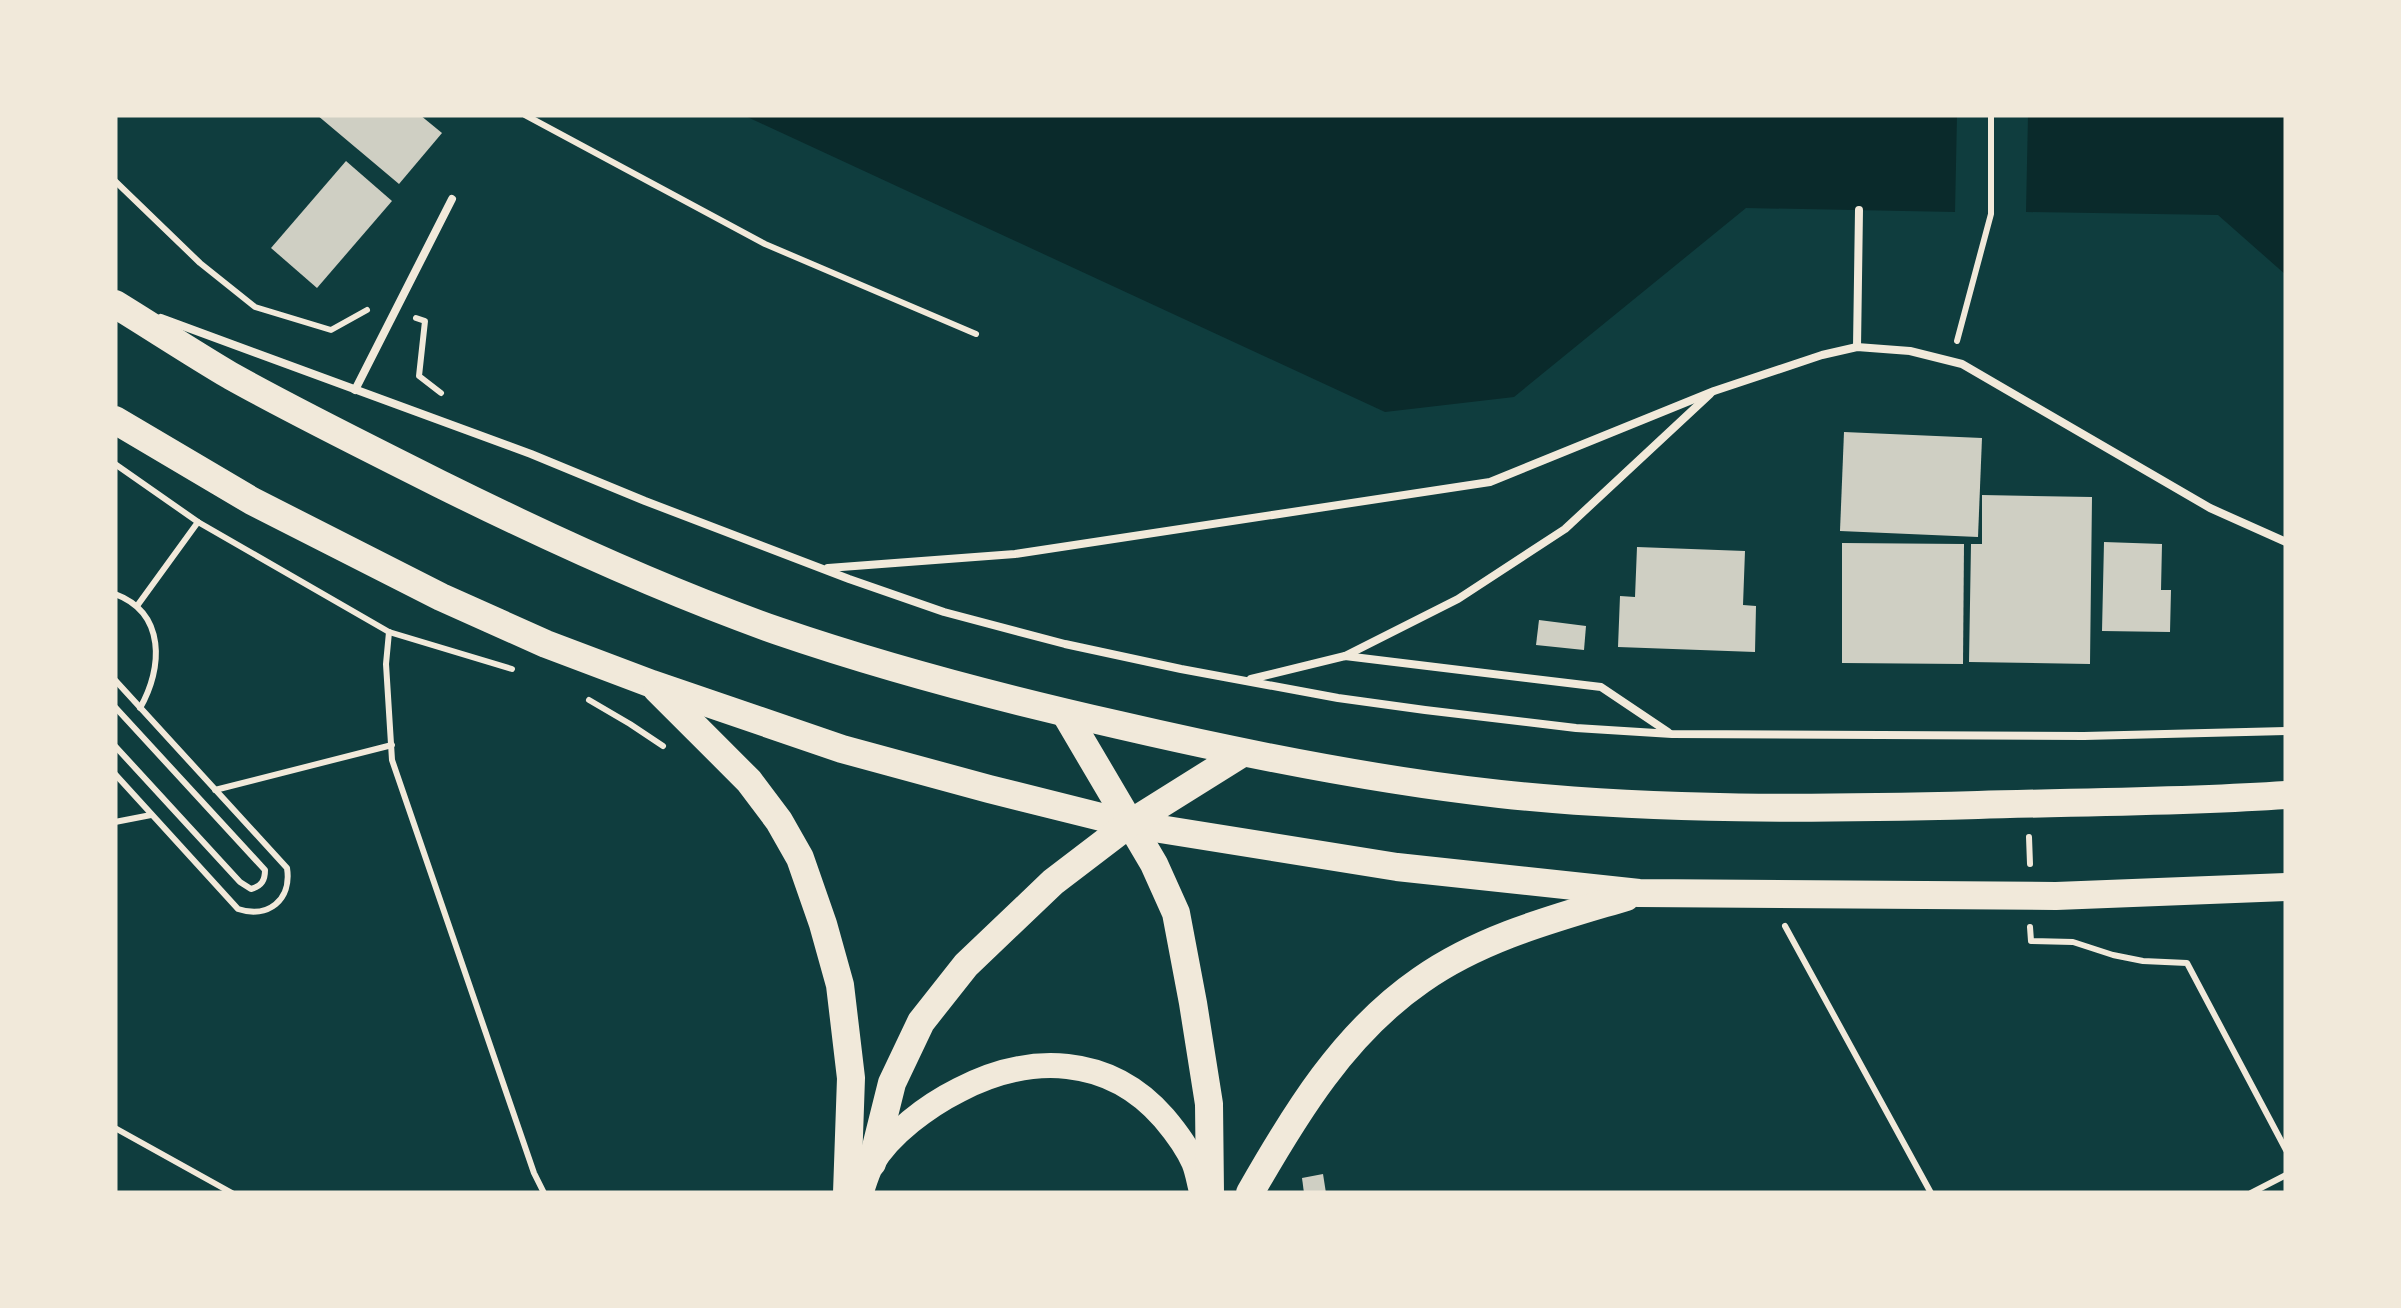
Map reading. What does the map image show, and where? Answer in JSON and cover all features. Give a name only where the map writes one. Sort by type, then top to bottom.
[{"type":"highway","points":[[115,303],[228,374],[345,436],[552,539],[625,570],[777,630],[890,666],[1065,713],[1241,754],[1474,791],[1646,804],[1880,807],[2215,800],[2286,794]]},
{"type":"highway","points":[[115,420],[252,501],[441,598],[546,644],[842,749],[1129,824],[1396,867],[1639,893],[2056,896],[2286,887]]},
{"type":"highway","points":[[652,684],[749,781],[779,820],[800,858],[840,985],[851,1078],[848,1193]]},
{"type":"highway","points":[[1065,713],[1154,864],[1176,913],[1209,1104],[1210,1193]]},
{"type":"highway","points":[[872,1163],[892,1083],[921,1022],[966,965],[1052,882],[1129,824],[1241,754]]},
{"type":"highway","points":[[1250,1193],[1291,1120],[1332,1065],[1376,1016],[1421,980],[1529,926],[1639,893]]},
{"type":"main road","points":[[860,1193],[872,1163],[934,1103],[977,1080],[1043,1065],[1091,1070],[1128,1088],[1155,1108],[1193,1161],[1202,1193]]},
{"type":"lane","points":[[355,390],[452,199]]},
{"type":"lane","points":[[1857,347],[1859,210]]},
{"type":"lane","points":[[115,303],[531,454],[822,568],[982,623],[1246,680],[1500,720],[1672,734],[2084,736],[2286,731]]},
{"type":"lane","points":[[822,568],[1015,554],[1490,482],[1714,391],[1857,347],[1910,351],[1962,364],[2210,508],[2286,542]]},
{"type":"lane","points":[[1246,680],[1344,656],[1458,599],[1564,529],[1714,391]]},
{"type":"lane","points":[[1344,656],[1601,687],[1672,734]]},
{"type":"path","points":[[525,115],[765,244],[976,334]]},
{"type":"path","points":[[1952,362],[1991,214],[1992,115]]},
{"type":"path","points":[[115,181],[200,263],[255,308],[331,330],[377,304],[425,321],[419,376],[449,399]]},
{"type":"path","points":[[115,464],[198,522],[389,632],[518,671]]},
{"type":"path","points":[[137,606],[198,522]]},
{"type":"path","points":[[115,594],[137,606],[157,645],[149,692],[140,708]]},
{"type":"path","points":[[389,632],[386,664],[392,760],[544,1193]]},
{"type":"path","points":[[115,680],[287,868],[284,898],[271,908],[254,912],[238,909],[115,774]]},
{"type":"path","points":[[580,696],[666,748]]},
{"type":"path","points":[[115,707],[265,870],[261,885],[252,889],[240,882],[115,746]]},
{"type":"path","points":[[216,790],[392,746]]},
{"type":"path","points":[[115,822],[152,815]]},
{"type":"path","points":[[1768,894],[1930,1193]]},
{"type":"path","points":[[2031,941],[2073,942],[2128,958],[2187,962],[2286,1150]]},
{"type":"path","points":[[115,1128],[232,1193]]},
{"type":"path","points":[[2252,1193],[2286,1175]]},
{"type":"water","points":[[743,115],[1957,115],[1955,212],[1746,208],[1514,397],[1385,412]]},
{"type":"water","points":[[2028,115],[2286,115],[2286,275],[2218,215],[2026,212]]},
{"type":"building","points":[[317,115],[420,115],[442,133],[399,184]]},
{"type":"building","points":[[346,161],[392,201],[317,288],[271,248]]},
{"type":"building","points":[[1844,432],[1982,438],[1978,537],[1840,531]]},
{"type":"building","points":[[1982,495],[2092,497],[2090,664],[1969,662],[1971,544],[1982,544]]},
{"type":"building","points":[[2104,542],[2162,544],[2161,590],[2171,590],[2170,632],[2102,631]]},
{"type":"building","points":[[1842,543],[1964,544],[1963,664],[1842,663]]},
{"type":"building","points":[[1637,547],[1745,551],[1743,605],[1756,606],[1755,652],[1618,647],[1620,596],[1635,597]]},
{"type":"building","points":[[1539,620],[1586,626],[1584,650],[1536,645]]},
{"type":"building","points":[[1323,1174],[1326,1193],[1304,1193],[1302,1178]]}]
